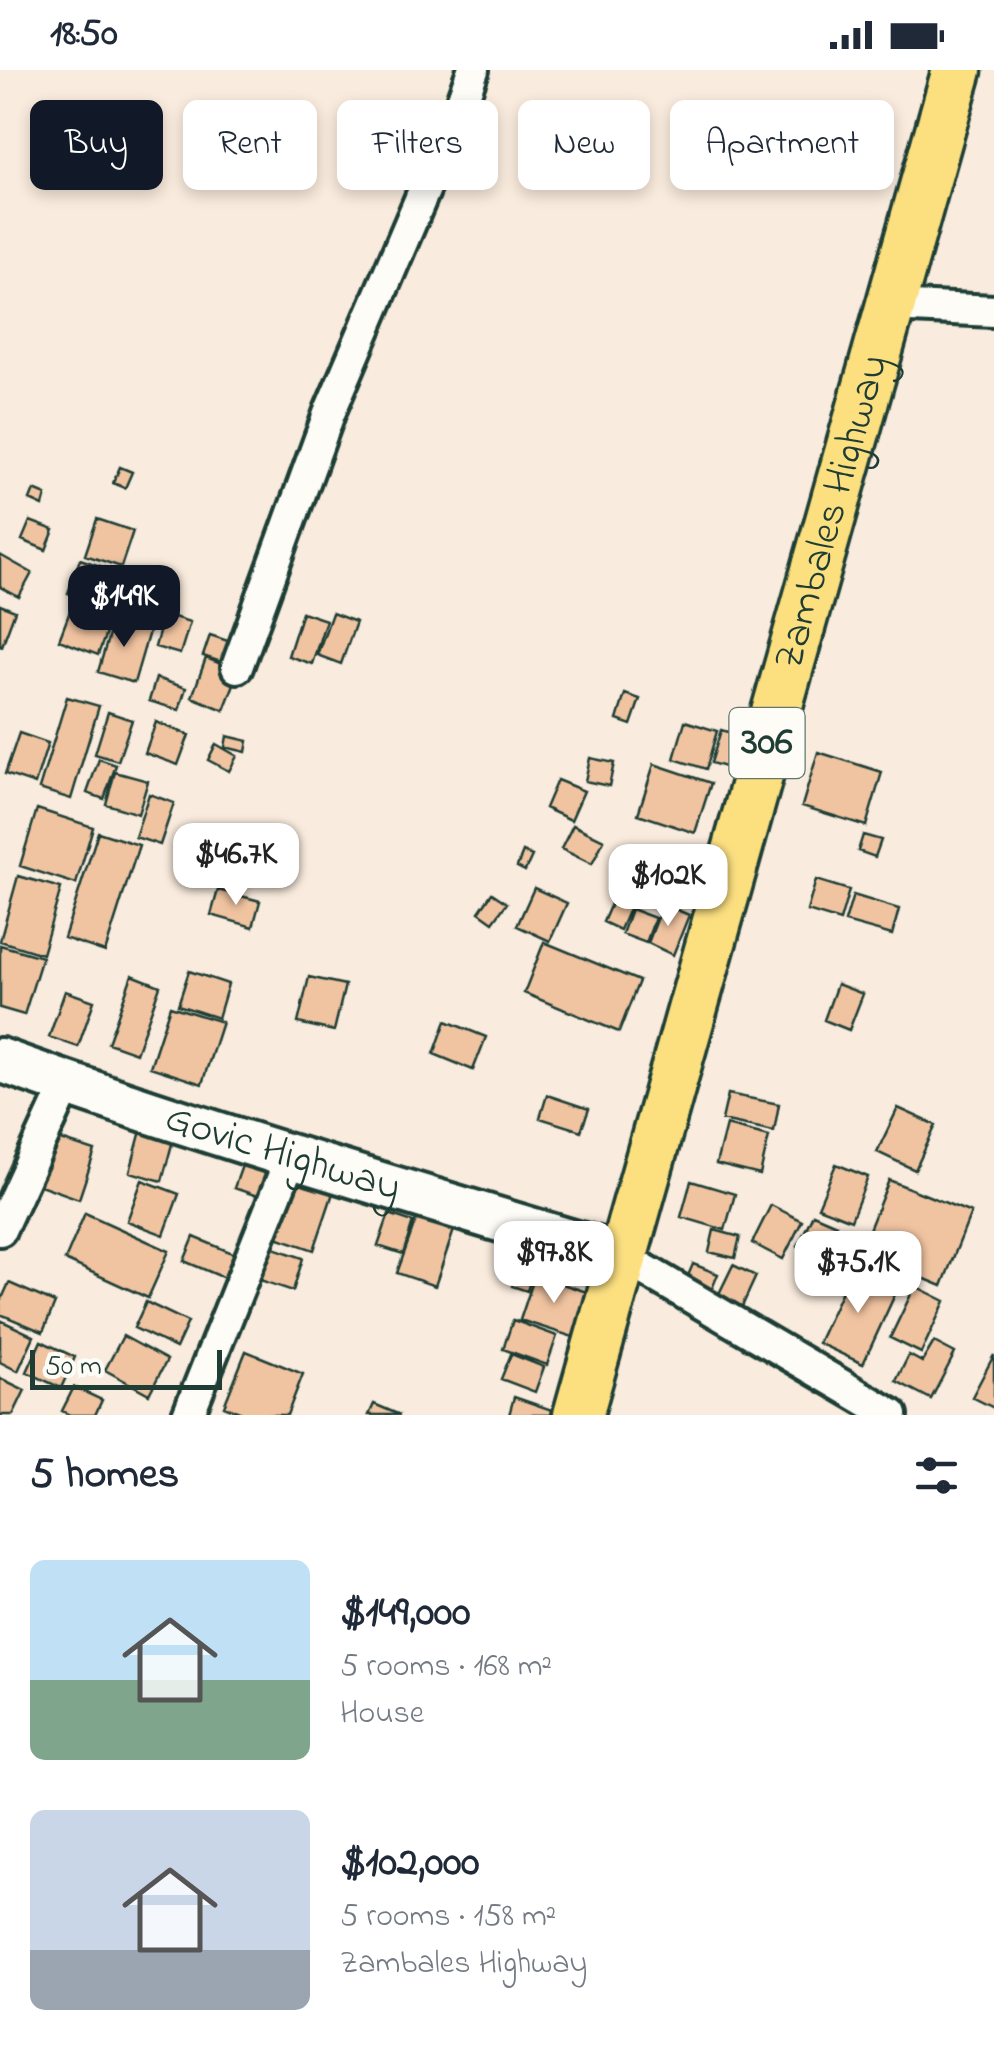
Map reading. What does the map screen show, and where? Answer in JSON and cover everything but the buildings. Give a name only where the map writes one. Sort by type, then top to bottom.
[{"type":"main road","name":"Zambales Highway","points":[[578,1415],[957,70]]},
{"type":"main road","name":"Govic Highway","points":[[0,1060],[291,1157],[623,1257]]},
{"type":"street","points":[[237,667],[330,411],[474,70]]},
{"type":"street","points":[[890,306],[994,312]]},
{"type":"street","points":[[0,1230],[67,1084]]},
{"type":"street","points":[[188,1415],[291,1157]]},
{"type":"street","points":[[623,1257],[892,1415]]}]
